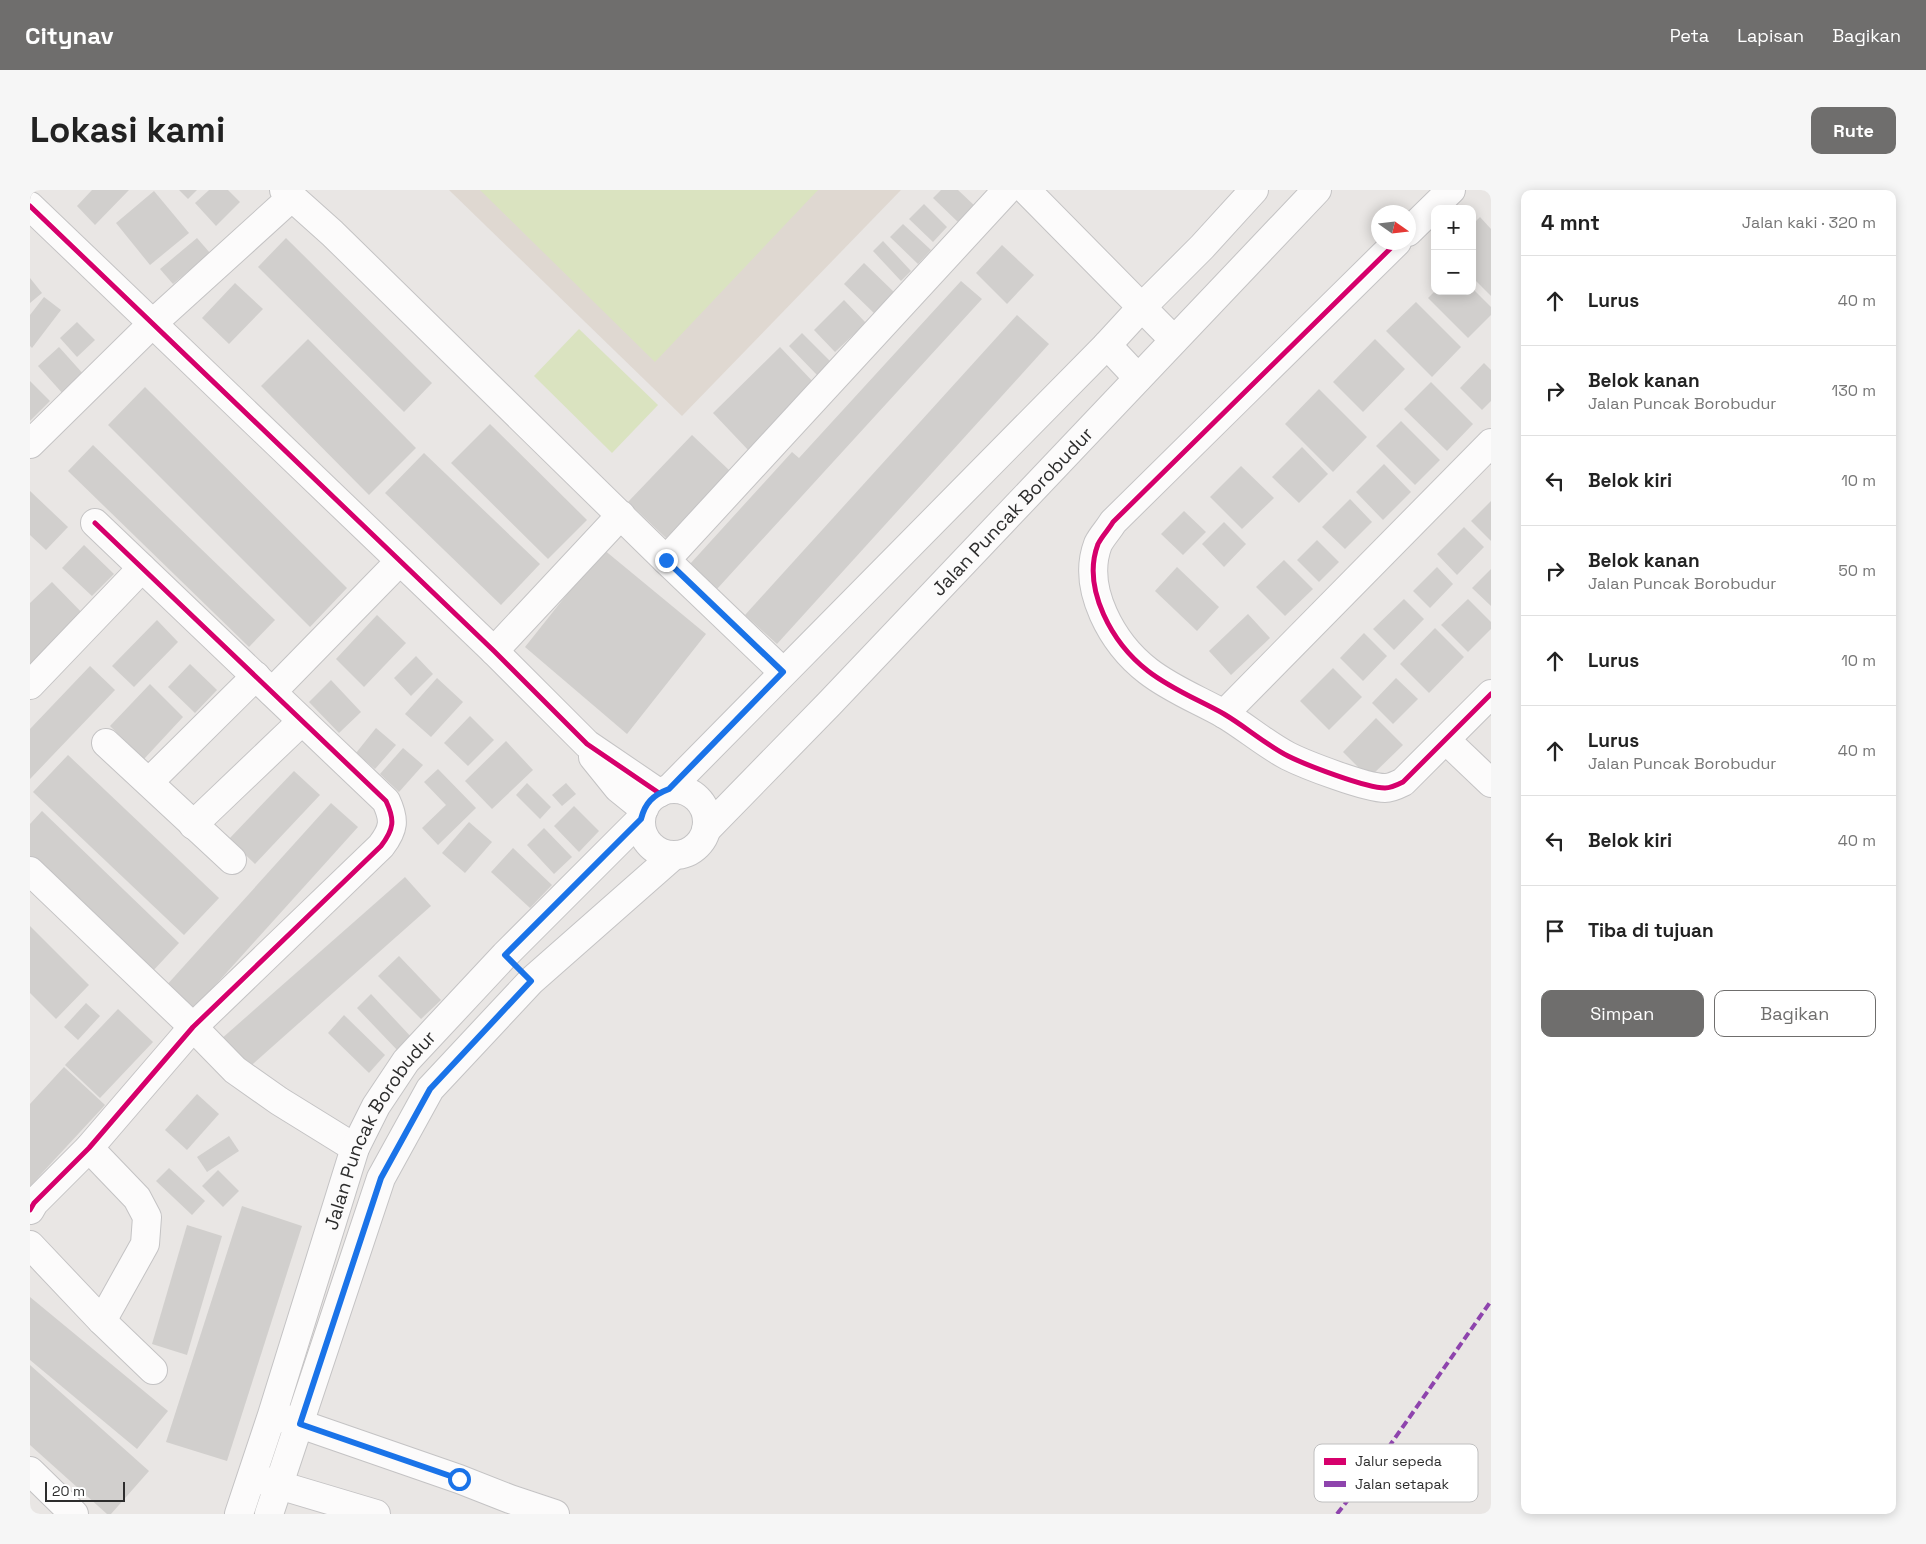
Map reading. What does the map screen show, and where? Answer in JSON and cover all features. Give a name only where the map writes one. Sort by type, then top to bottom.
[{"type":"street","points":[[666,560],[1007,190]]},
{"type":"street","points":[[1026,190],[1174,340]]},
{"type":"street","name":"Jalan Puncak Borobudur","points":[[239,1514],[272,1415],[355,1148],[376,1106],[406,1061],[505,955],[653,802],[1107,345],[1205,244],[1254,190]]},
{"type":"street","name":"Jalan Puncak Borobudur","points":[[706,830],[829,704],[1317,190]]},
{"type":"street","points":[[1416,224],[1451,190]]},
{"type":"street","points":[[30,444],[288,193],[332,233],[783,672]]},
{"type":"street","points":[[30,206],[494,650],[587,744],[653,802]]},
{"type":"street","points":[[1389,250],[1113,522],[1098,544],[1094,566],[1095,588],[1104,617],[1114,636],[1147,671],[1193,699],[1224,714],[1288,756],[1359,782],[1386,788],[1403,782],[1491,694]]},
{"type":"street","points":[[1107,345],[1138,378]]},
{"type":"street","points":[[1224,714],[1491,442]]},
{"type":"street","points":[[494,650],[621,515]]},
{"type":"street","points":[[30,1210],[34,1203],[89,1148],[193,1027],[381,846],[391,830],[392,817],[386,801],[95,523]]},
{"type":"street","points":[[148,782],[264,684],[400,561]]},
{"type":"street","points":[[30,685],[142,568]]},
{"type":"street","points":[[193,825],[302,721]]},
{"type":"street","points":[[1446,740],[1491,783]]},
{"type":"street","points":[[106,743],[232,860]]},
{"type":"street","points":[[680,789],[690,793],[698,800],[704,809],[707,820],[706,830],[701,841],[694,849],[684,854],[673,856],[662,854],[649,844],[641,830],[653,802],[680,789]]},
{"type":"street","name":"Jalan Puncak Borobudur","points":[[269,1514],[381,1178],[430,1089],[531,981],[673,856]]},
{"type":"street","points":[[30,871],[193,1027],[235,1070],[279,1101],[355,1148]]},
{"type":"street","points":[[505,955],[531,981]]},
{"type":"street","points":[[89,1148],[137,1198],[147,1217],[145,1244],[102,1321]]},
{"type":"street","points":[[30,1245],[102,1321],[153,1370]]},
{"type":"street","points":[[272,1415],[459,1479],[507,1507],[555,1514]]},
{"type":"street","points":[[30,1471],[74,1514]]},
{"type":"street","points":[[251,1476],[278,1486],[376,1514]]},
{"type":"shaded area","points":[[449,190],[901,190],[682,416]]},
{"type":"green space","points":[[480,190],[818,190],[655,362]]},
{"type":"green space","points":[[579,329],[658,405],[612,453],[534,376]]},
{"type":"building","points":[[92,190],[129,190],[95,225],[77,206]]},
{"type":"building","points":[[179,190],[197,190],[188,199]]},
{"type":"building","points":[[209,190],[228,190],[240,202],[216,226],[195,203]]},
{"type":"building","points":[[941,190],[958,190],[976,207],[960,224],[933,198]]},
{"type":"building","points":[[154,191],[189,233],[150,265],[116,223]]},
{"type":"building","points":[[924,204],[947,227],[933,242],[909,219]]},
{"type":"building","points":[[1480,217],[1491,229],[1491,296],[1476,281],[1476,221]]},
{"type":"building","points":[[903,224],[931,250],[918,264],[890,237]]},
{"type":"building","points":[[197,238],[210,253],[173,284],[160,269]]},
{"type":"building","points":[[286,238],[432,383],[404,412],[258,267]]},
{"type":"building","points":[[883,241],[911,271],[901,281],[873,251]]},
{"type":"building","points":[[1002,245],[1034,275],[1007,304],[976,273]]},
{"type":"building","points":[[864,263],[897,295],[877,316],[844,284]]},
{"type":"building","points":[[30,278],[42,293],[30,303]]},
{"type":"building","points":[[961,281],[982,299],[717,589],[690,564],[792,452],[799,458]]},
{"type":"building","points":[[235,283],[263,309],[229,344],[202,318]]},
{"type":"building","points":[[1476,292],[1491,307],[1491,315],[1468,338],[1428,298],[1431,295],[1476,295]]},
{"type":"building","points":[[44,297],[61,310],[32,348],[30,346],[30,315]]},
{"type":"building","points":[[844,300],[866,323],[835,352],[814,330]]},
{"type":"building","points":[[1416,302],[1461,347],[1432,377],[1386,331]]},
{"type":"building","points":[[1017,315],[1049,344],[777,644],[745,615]]},
{"type":"building","points":[[77,322],[95,340],[77,357],[60,338]]},
{"type":"building","points":[[802,333],[831,362],[818,376],[789,346]]},
{"type":"building","points":[[308,339],[416,448],[369,495],[261,386]]},
{"type":"building","points":[[1375,339],[1405,369],[1363,412],[1333,382]]},
{"type":"building","points":[[59,347],[85,376],[64,395],[38,366]]},
{"type":"building","points":[[780,347],[817,386],[750,452],[713,413]]},
{"type":"building","points":[[1484,363],[1491,370],[1491,401],[1482,410],[1460,388]]},
{"type":"building","points":[[30,381],[50,401],[30,421]]},
{"type":"building","points":[[1431,382],[1473,424],[1447,451],[1404,409]]},
{"type":"building","points":[[145,387],[347,588],[310,627],[108,425]]},
{"type":"building","points":[[1319,389],[1367,437],[1333,472],[1285,424]]},
{"type":"building","points":[[1401,421],[1440,460],[1415,485],[1376,446]]},
{"type":"building","points":[[490,424],[587,520],[548,559],[451,463]]},
{"type":"building","points":[[692,435],[730,471],[666,538],[628,502]]},
{"type":"building","points":[[93,445],[275,620],[249,647],[68,471]]},
{"type":"building","points":[[1302,447],[1328,474],[1299,503],[1272,477]]},
{"type":"building","points":[[424,453],[540,564],[501,605],[385,493]]},
{"type":"building","points":[[1384,464],[1411,492],[1383,520],[1356,492]]},
{"type":"building","points":[[1241,466],[1274,498],[1242,529],[1210,497]]},
{"type":"building","points":[[30,491],[68,527],[46,550],[30,535]]},
{"type":"building","points":[[1350,499],[1372,522],[1345,549],[1322,527]]},
{"type":"building","points":[[1491,501],[1491,541],[1471,521]]},
{"type":"building","points":[[1184,511],[1206,532],[1183,555],[1161,534]]},
{"type":"building","points":[[1224,522],[1246,544],[1224,567],[1202,544]]},
{"type":"building","points":[[1464,527],[1484,547],[1457,575],[1437,554]]},
{"type":"building","points":[[1317,540],[1339,562],[1319,582],[1297,560]]},
{"type":"building","points":[[84,545],[114,574],[92,596],[62,568]]},
{"type":"building","points":[[603,549],[706,634],[627,734],[525,647]]},
{"type":"building","points":[[1284,560],[1313,589],[1285,616],[1256,587]]},
{"type":"building","points":[[1177,567],[1219,607],[1197,631],[1155,591]]},
{"type":"building","points":[[1437,567],[1453,584],[1430,608],[1413,591]]},
{"type":"building","points":[[1491,569],[1491,606],[1472,588]]},
{"type":"building","points":[[52,582],[89,620],[30,678],[30,603]]},
{"type":"building","points":[[1404,599],[1424,619],[1394,650],[1373,629]]},
{"type":"building","points":[[1468,599],[1491,622],[1491,629],[1468,652],[1441,625]]},
{"type":"building","points":[[1248,614],[1270,638],[1231,675],[1209,651]]},
{"type":"building","points":[[377,615],[406,643],[364,687],[336,659]]},
{"type":"building","points":[[157,620],[178,642],[134,687],[112,666]]},
{"type":"building","points":[[1435,628],[1464,657],[1429,693],[1400,664]]},
{"type":"building","points":[[1364,633],[1387,656],[1363,681],[1340,658]]},
{"type":"building","points":[[416,656],[433,674],[411,696],[394,678]]},
{"type":"building","points":[[190,664],[217,690],[195,713],[168,687]]},
{"type":"building","points":[[90,666],[115,690],[30,779],[30,729]]},
{"type":"building","points":[[1333,668],[1362,697],[1329,730],[1300,701]]},
{"type":"building","points":[[437,678],[463,702],[431,737],[405,714]]},
{"type":"building","points":[[1396,678],[1418,699],[1393,724],[1372,703]]},
{"type":"building","points":[[331,680],[361,712],[339,733],[309,702]]},
{"type":"building","points":[[150,684],[183,717],[144,759],[110,726]]},
{"type":"building","points":[[470,716],[494,740],[468,766],[444,743]]},
{"type":"building","points":[[1376,718],[1403,745],[1369,778],[1343,752]]},
{"type":"building","points":[[376,728],[396,745],[375,769],[356,753]]},
{"type":"building","points":[[506,741],[533,770],[492,809],[465,781]]},
{"type":"building","points":[[403,748],[423,765],[399,792],[380,774]]},
{"type":"building","points":[[68,755],[219,898],[184,935],[33,792]]},
{"type":"building","points":[[438,769],[476,808],[438,845],[422,828],[446,805],[424,782]]},
{"type":"building","points":[[294,771],[320,795],[255,864],[229,839]]},
{"type":"building","points":[[527,783],[551,807],[540,819],[516,795]]},
{"type":"building","points":[[566,783],[576,794],[562,806],[552,795]]},
{"type":"building","points":[[331,803],[358,827],[192,1011],[165,987]]},
{"type":"building","points":[[574,806],[599,831],[579,852],[554,826]]},
{"type":"building","points":[[42,811],[179,943],[150,974],[30,858],[30,824]]},
{"type":"building","points":[[469,822],[492,842],[465,873],[442,853]]},
{"type":"building","points":[[544,828],[572,857],[554,874],[527,845]]},
{"type":"building","points":[[513,848],[552,885],[530,908],[491,872]]},
{"type":"building","points":[[405,877],[431,906],[246,1070],[220,1040]]},
{"type":"building","points":[[30,926],[89,985],[56,1019],[30,993]]},
{"type":"building","points":[[399,956],[441,1000],[421,1019],[378,976]]},
{"type":"building","points":[[371,994],[413,1039],[399,1052],[357,1008]]},
{"type":"building","points":[[86,1003],[100,1016],[78,1040],[64,1027]]},
{"type":"building","points":[[118,1009],[153,1042],[100,1098],[65,1065]]},
{"type":"building","points":[[344,1015],[385,1055],[369,1073],[328,1033]]},
{"type":"building","points":[[64,1067],[105,1105],[30,1186],[30,1104]]},
{"type":"building","points":[[197,1094],[219,1114],[187,1150],[165,1130]]},
{"type":"building","points":[[229,1136],[239,1151],[207,1172],[197,1157]]},
{"type":"building","points":[[169,1168],[205,1201],[192,1215],[156,1181]]},
{"type":"building","points":[[218,1170],[239,1191],[223,1207],[202,1186]]},
{"type":"building","points":[[242,1206],[302,1226],[227,1461],[166,1442]]},
{"type":"building","points":[[187,1225],[222,1236],[187,1355],[152,1344]]},
{"type":"building","points":[[30,1297],[168,1411],[137,1449],[30,1360]]},
{"type":"building","points":[[30,1365],[149,1471],[111,1514],[107,1514],[30,1445]]},
{"type":"marked path","points":[[1391,1444],[1491,1301]]},
{"type":"marked path","points":[[1337,1514],[1346,1502]]},
{"type":"cycle path","points":[[30,206],[494,651],[587,744],[659,793]]},
{"type":"cycle path","points":[[1389,250],[1113,522],[1098,544],[1094,561],[1097,597],[1112,631],[1135,660],[1148,671],[1176,689],[1224,714],[1288,756],[1322,770],[1376,787],[1392,787],[1403,782],[1491,694]]},
{"type":"cycle path","points":[[30,1210],[34,1203],[89,1148],[193,1027],[381,846],[389,834],[392,824],[391,814],[386,801],[95,523]]},
{"type":"route","points":[[459,1479],[300,1424],[381,1178],[430,1089],[531,981],[505,955],[641,819],[644,809],[650,800],[658,793],[669,789],[783,672],[666,560]]}]
